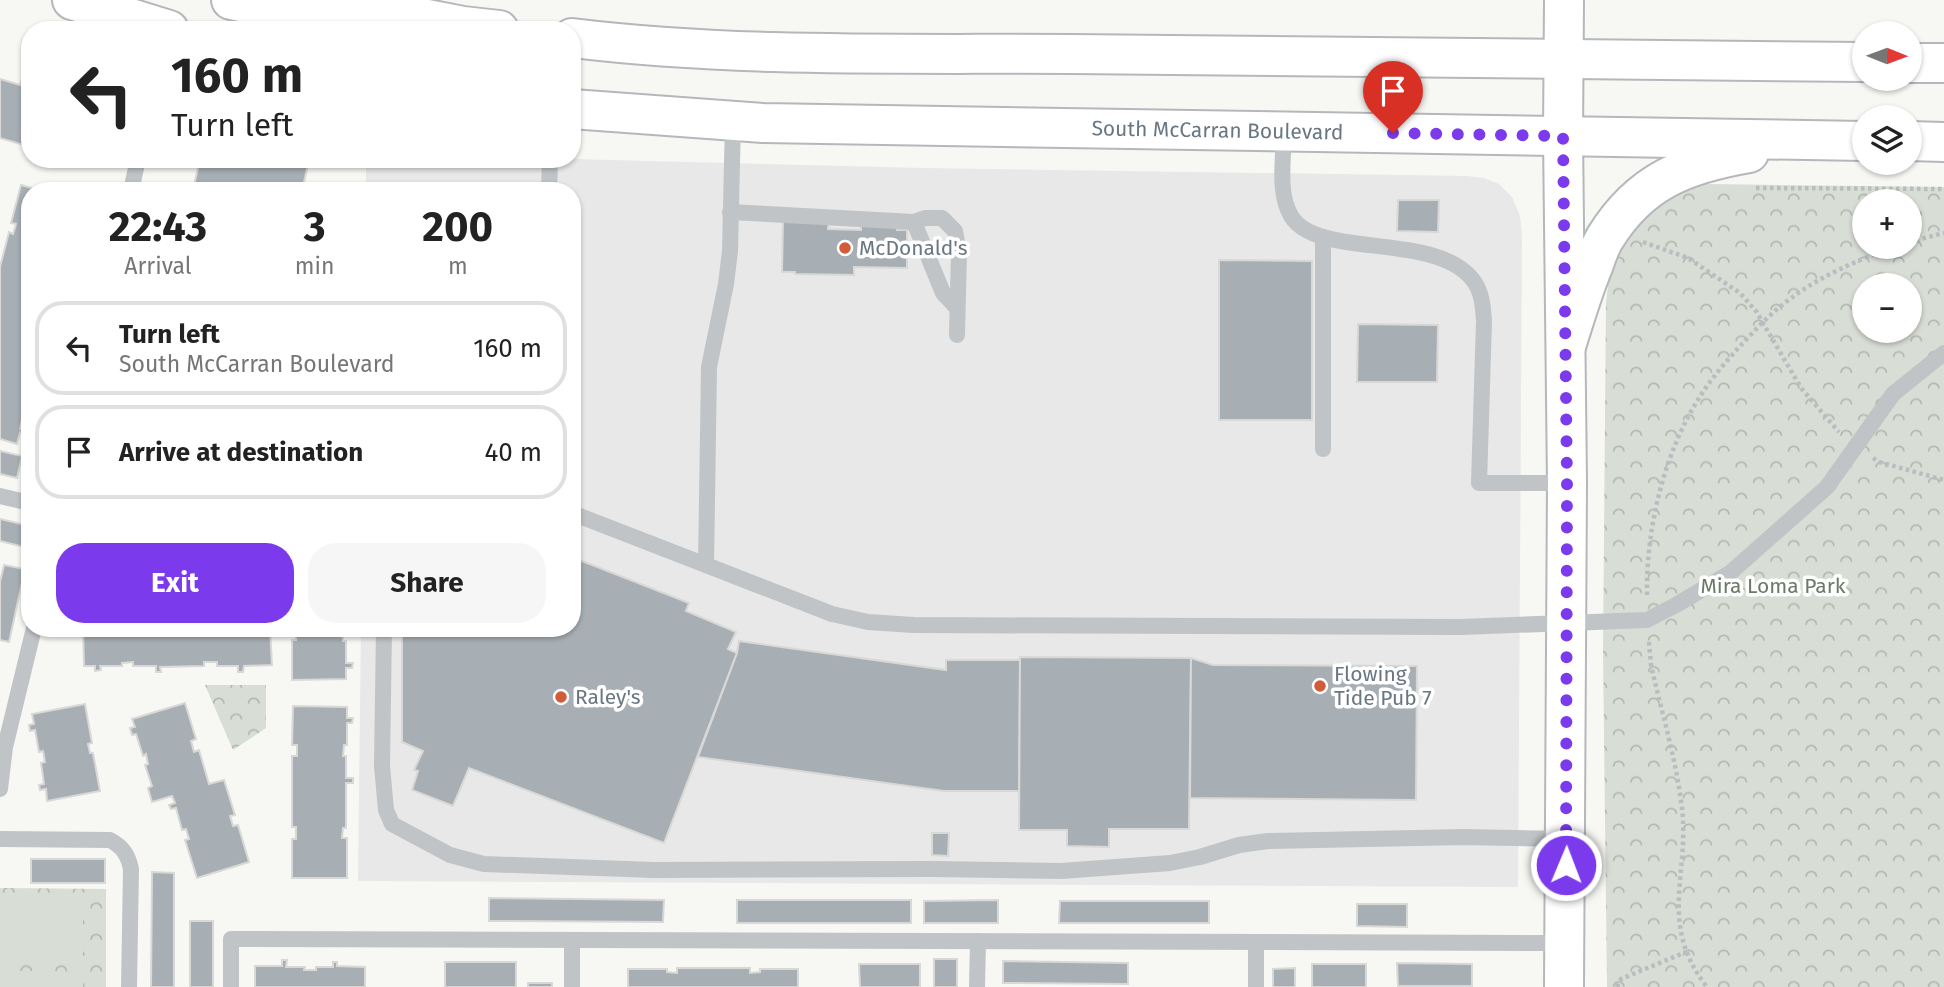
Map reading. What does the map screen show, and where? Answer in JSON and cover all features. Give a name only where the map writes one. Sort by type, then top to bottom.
[{"type":"main road","points":[[72,0],[140,21]]},
{"type":"main road","points":[[231,0],[332,21]]},
{"type":"main road","points":[[330,0],[410,21]]},
{"type":"main road","points":[[1563,0],[1567,483],[1564,987]]},
{"type":"main road","points":[[581,39],[618,44],[779,52],[1563,57],[1852,62]]},
{"type":"main road","points":[[1922,62],[1944,63]]},
{"type":"main road","name":"South McCarran Boulevard","points":[[581,110],[777,123],[1852,141]]},
{"type":"main road","points":[[1566,346],[1603,240],[1627,207],[1648,189],[1679,171],[1717,159],[1826,140]]},
{"type":"main road","points":[[1922,141],[1944,142]]},
{"type":"lane","points":[[706,565],[709,367],[730,251],[733,120]]},
{"type":"lane","points":[[1284,131],[1283,183],[1288,208],[1298,225],[1313,234],[1339,242],[1436,255],[1457,265],[1473,280],[1482,297],[1484,321],[1479,483],[1567,483]]},
{"type":"lane","points":[[730,212],[914,222],[925,218],[942,218],[955,231],[958,252],[957,335]]},
{"type":"lane","points":[[914,222],[943,293],[957,308]]},
{"type":"lane","points":[[1323,237],[1323,449]]},
{"type":"lane","points":[[581,516],[832,614],[868,622],[1461,627],[1647,620],[1730,573],[1827,487],[1893,394],[1944,353]]},
{"type":"lane","points":[[0,496],[21,501]]},
{"type":"lane","points":[[0,789],[5,747],[32,637]]},
{"type":"lane","points":[[384,637],[382,766],[386,810],[392,824],[450,855],[484,864],[654,870],[1061,871],[1170,863],[1239,845],[1268,841],[1464,837],[1566,839]]},
{"type":"lane","points":[[0,839],[110,840],[125,851],[131,869],[129,987]]},
{"type":"lane","points":[[231,987],[231,939],[1564,943]]},
{"type":"lane","points":[[572,940],[572,987]]},
{"type":"lane","points":[[977,987],[978,941]]},
{"type":"lane","points":[[1256,942],[1256,987]]},
{"type":"path","points":[[1755,188],[1944,189]]},
{"type":"path","points":[[1922,239],[1944,233]]},
{"type":"path","points":[[1636,239],[1688,258],[1741,293],[1756,312],[1801,388],[1848,443],[1879,462],[1944,480]]},
{"type":"path","points":[[1617,987],[1620,979],[1686,952]]},
{"type":"shaded area","points":[[581,159],[922,168],[1466,176],[1484,178],[1499,184],[1512,197],[1520,216],[1522,237],[1518,887],[358,881],[361,637],[581,637],[581,182],[366,182],[366,168],[581,168]]},
{"type":"green space","name":"Mira Loma Park","points":[[1706,184],[1944,187],[1944,987],[1607,987],[1603,652],[1606,303],[1611,260],[1648,208],[1680,191]]},
{"type":"green space","points":[[205,685],[266,685],[266,728],[233,750]]},
{"type":"green space","points":[[0,888],[106,889],[106,987],[0,987]]},
{"type":"green space","points":[[0,896],[83,896],[83,959],[0,959]]},
{"type":"green space","points":[[0,971],[83,972],[83,987],[0,987]]},
{"type":"building","points":[[0,79],[20,85],[21,82],[21,144],[0,138]]},
{"type":"building","points":[[198,168],[307,168],[304,182],[195,182]]},
{"type":"building","points":[[21,185],[21,432],[17,444],[0,439],[0,267],[9,232],[13,234],[16,224],[11,223]]},
{"type":"building","points":[[1398,200],[1439,200],[1438,232],[1397,231]]},
{"type":"building","name":"McDonald's","points":[[829,214],[828,229],[861,230],[861,215],[897,215],[897,230],[907,230],[907,268],[854,267],[854,275],[782,272],[783,220]]},
{"type":"building","points":[[1219,260],[1312,261],[1312,420],[1219,420]]},
{"type":"building","points":[[1358,324],[1438,325],[1437,382],[1357,382]]},
{"type":"building","points":[[0,451],[21,456],[17,478],[0,474]]},
{"type":"building","points":[[0,519],[21,524],[21,546],[0,541]]},
{"type":"building","name":"Raley's","points":[[581,561],[689,603],[686,611],[736,632],[728,649],[737,653],[664,843],[469,768],[453,806],[412,790],[418,771],[414,770],[423,751],[402,742],[402,637],[581,637]]},
{"type":"building","points":[[4,565],[21,568],[21,587],[9,642],[0,640],[0,582]]},
{"type":"building","points":[[83,637],[270,637],[272,665],[244,666],[243,672],[238,672],[238,666],[217,666],[217,662],[204,662],[204,666],[160,667],[161,672],[156,672],[156,666],[133,666],[133,662],[122,663],[122,666],[100,666],[101,670],[95,671],[95,666],[84,666]]},
{"type":"building","points":[[296,637],[343,637],[343,641],[346,641],[346,663],[353,663],[352,668],[346,668],[346,679],[292,680],[292,640],[296,640]]},
{"type":"building","points":[[739,641],[946,670],[946,660],[1020,660],[1019,791],[944,791],[698,757],[737,653]]},
{"type":"building","points":[[1020,657],[1191,658],[1189,829],[1109,829],[1109,847],[1067,846],[1067,830],[1019,830]]},
{"type":"building","points":[[1191,658],[1213,665],[1417,666],[1416,800],[1190,798]]},
{"type":"building","points":[[185,703],[196,739],[191,741],[194,752],[199,750],[209,784],[224,780],[235,815],[230,816],[233,826],[238,825],[249,862],[197,878],[185,840],[189,839],[186,829],[182,830],[176,808],[171,809],[169,805],[175,803],[172,796],[152,802],[148,788],[152,786],[145,765],[148,764],[146,754],[143,756],[136,734],[132,735],[130,728],[135,727],[132,719]]},
{"type":"building","points":[[85,704],[92,743],[88,744],[90,753],[93,753],[100,791],[47,801],[46,789],[40,790],[39,785],[44,784],[41,763],[45,762],[43,751],[39,752],[35,730],[30,731],[29,725],[34,724],[32,714]]},
{"type":"building","points":[[293,706],[347,707],[347,718],[353,718],[352,723],[347,723],[347,745],[344,745],[343,756],[346,756],[346,778],[353,778],[353,783],[346,783],[346,828],[343,828],[342,838],[347,838],[347,878],[292,878],[292,839],[296,839],[296,827],[292,827],[292,756],[297,756],[297,745],[292,745]]},
{"type":"building","points":[[932,833],[949,833],[948,856],[932,855]]},
{"type":"building","points":[[31,859],[105,859],[105,883],[31,883]]},
{"type":"building","points":[[152,872],[174,873],[174,987],[151,987]]},
{"type":"building","points":[[489,898],[664,900],[663,922],[489,921]]},
{"type":"building","points":[[737,900],[911,900],[911,923],[737,923]]},
{"type":"building","points":[[998,900],[998,923],[924,923],[924,901]]},
{"type":"building","points":[[1060,901],[1209,901],[1209,923],[1059,923]]},
{"type":"building","points":[[1357,904],[1407,904],[1407,927],[1357,926]]},
{"type":"building","points":[[190,921],[213,921],[213,987],[190,987]]},
{"type":"building","points":[[934,959],[957,959],[957,987],[934,987]]},
{"type":"building","points":[[282,960],[287,960],[286,967],[305,967],[304,970],[333,967],[333,962],[337,962],[337,966],[365,967],[365,987],[255,987],[255,966],[282,966]]},
{"type":"building","points":[[1003,961],[1128,963],[1128,984],[1003,983]]},
{"type":"building","points":[[445,962],[516,962],[516,987],[445,987]]},
{"type":"building","points":[[1397,963],[1472,964],[1472,986],[1398,986]]},
{"type":"building","points":[[859,964],[920,964],[920,987],[860,987]]},
{"type":"building","points":[[1312,964],[1366,964],[1366,987],[1312,987]]},
{"type":"building","points":[[677,968],[750,968],[750,973],[760,972],[760,969],[798,969],[798,987],[628,987],[628,969],[667,969],[667,972],[677,973]]},
{"type":"building","points":[[1295,968],[1295,987],[1273,987],[1273,969]]},
{"type":"building","points":[[528,983],[552,983],[552,987],[528,987]]},
{"type":"place","name":"McDonald's","points":[[845,248]]},
{"type":"place","name":"Flowing Tide Pub 7","points":[[1320,686]]},
{"type":"place","name":"Raley's","points":[[561,697]]},
{"type":"route","points":[[1393,133],[1563,136],[1567,483],[1566,865]]}]
